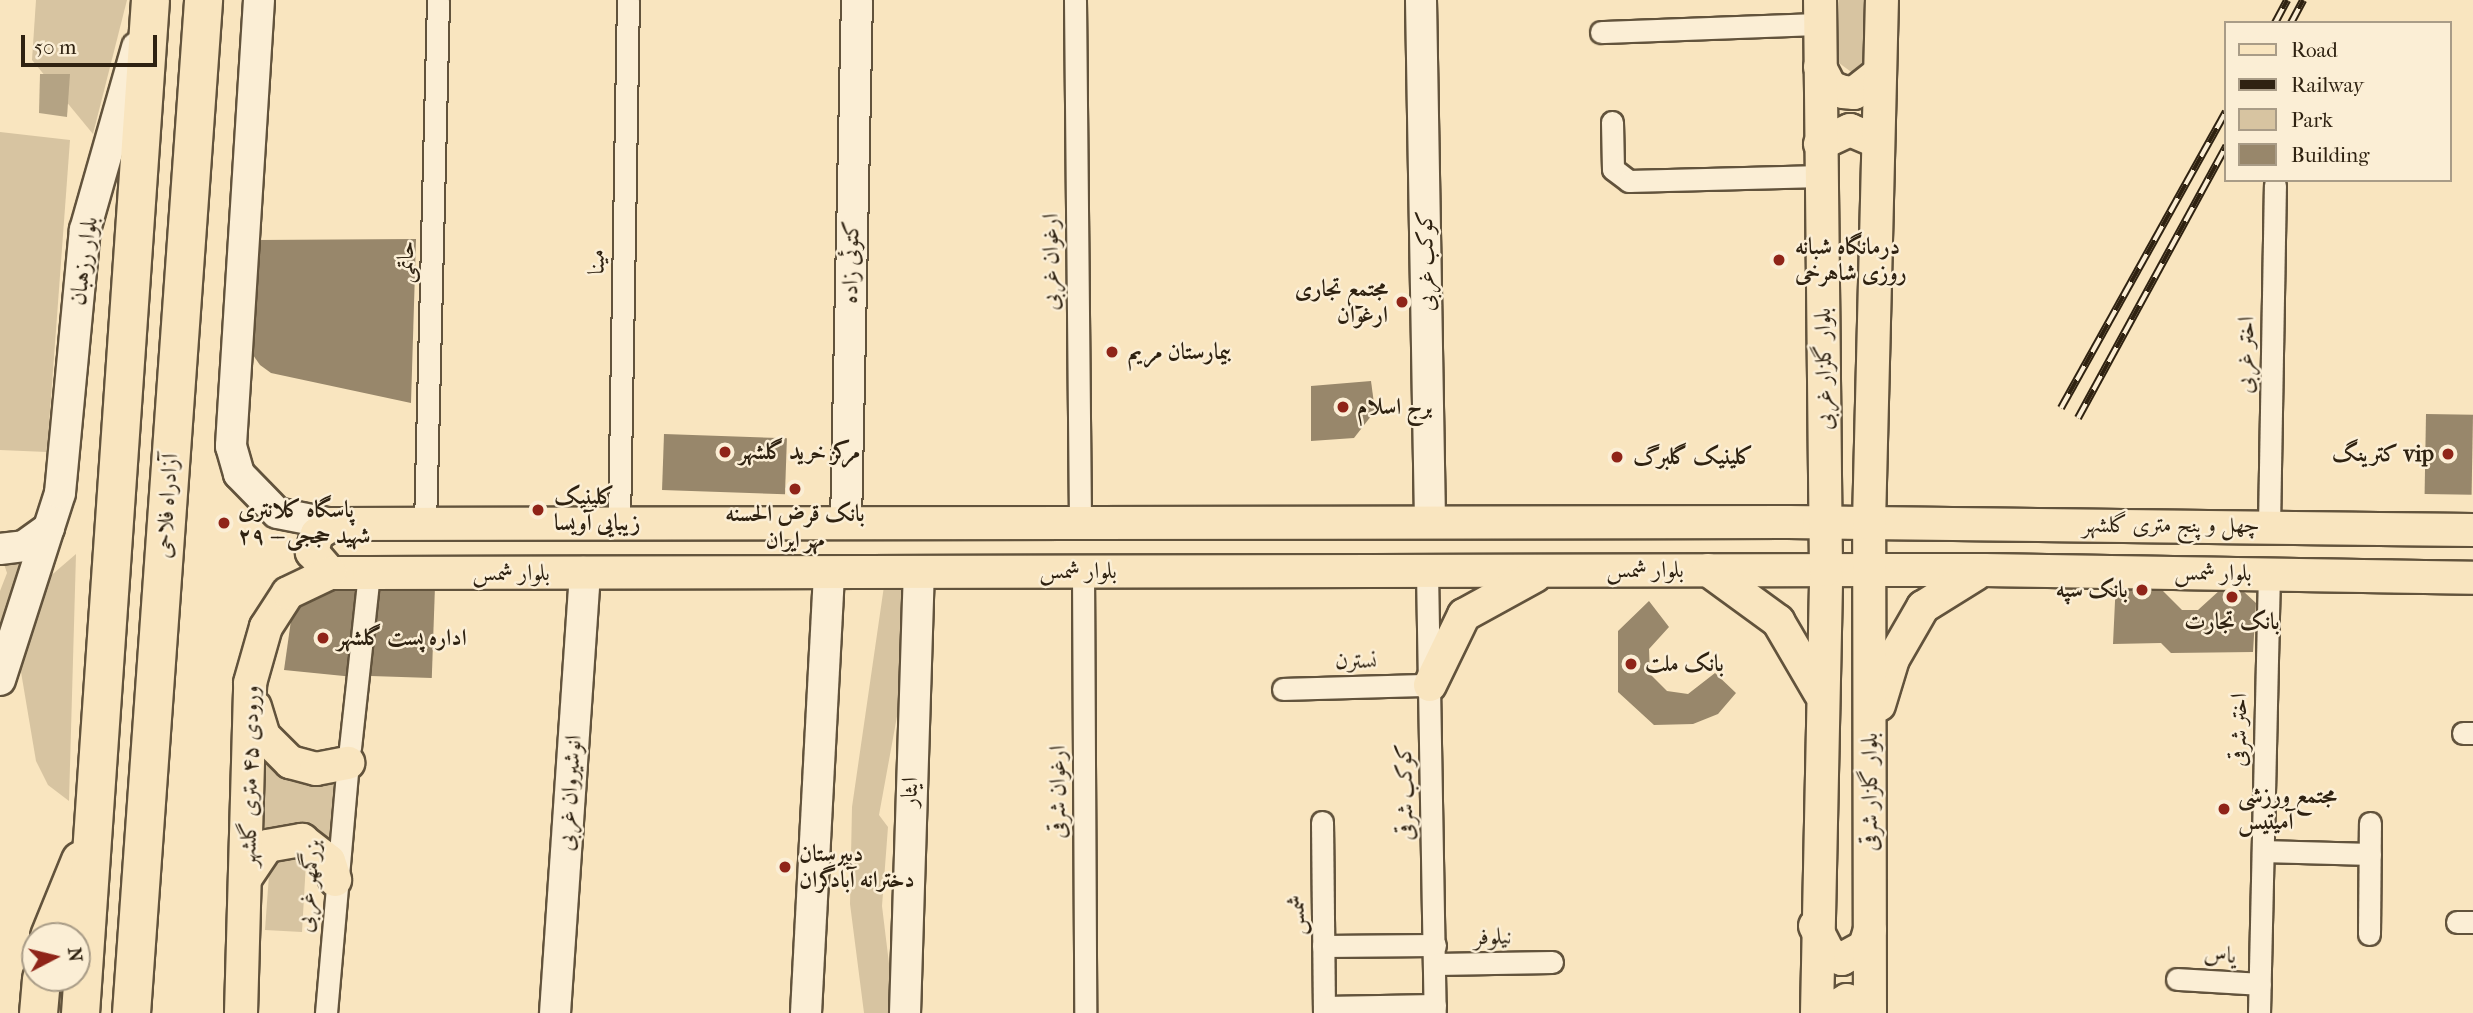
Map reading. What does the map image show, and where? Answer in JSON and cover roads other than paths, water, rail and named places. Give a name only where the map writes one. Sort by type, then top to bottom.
[{"type":"highway","points":[[80,1013],[150,0]]},
{"type":"highway","name":"آزادراه فلاحی","points":[[131,1013],[203,0]]},
{"type":"highway","points":[[55,922],[92,830]]},
{"type":"highway","points":[[38,1013],[40,992]]},
{"type":"main road","name":"بلوار گلزار غربی","points":[[1870,570],[1882,0]]},
{"type":"main road","name":"بلوار گلزار غربی","points":[[1820,12],[1826,570]]},
{"type":"main road","points":[[1820,67],[1830,87],[1843,92],[1854,93],[1880,73]]},
{"type":"main road","points":[[1820,144],[1850,130],[1878,142]]},
{"type":"main road","name":"بلوار شمس","points":[[333,524],[1869,523]]},
{"type":"main road","name":"چهل و پنج متری گلشهر","points":[[1869,523],[2473,530]]},
{"type":"main road","points":[[330,573],[312,552],[317,534],[333,524]]},
{"type":"main road","points":[[1430,685],[1464,615],[1486,597],[1552,570]]},
{"type":"main road","points":[[1709,570],[1778,621],[1823,699]]},
{"type":"main road","points":[[1817,1013],[1815,926],[1826,570]]},
{"type":"main road","name":"بلوار گلزار شرقی","points":[[1870,570],[1870,1013]]},
{"type":"main road","name":"بلوار شمس","points":[[330,573],[1984,570],[2473,578]]},
{"type":"main road","points":[[1869,747],[1907,629],[1943,589],[1984,570]]},
{"type":"main road","name":"ورودی ۴۵ متری گلشهر","points":[[241,1013],[247,876],[250,682],[267,627],[288,593],[330,573]]},
{"type":"main road","points":[[250,682],[264,736],[290,762],[316,769],[349,756]]},
{"type":"main road","points":[[247,876],[267,846],[302,840],[329,861],[335,880]]},
{"type":"main road","points":[[1815,926],[1829,953],[1842,959],[1865,946],[1870,930]]},
{"type":"main road","points":[[1823,1013],[1847,1000],[1863,1013]]},
{"type":"street","name":"بلوار رزهبان","points":[[0,680],[60,493],[85,230],[150,0]]},
{"type":"street","points":[[259,0],[230,446],[239,474],[277,513],[333,524]]},
{"type":"street","name":"حاتمی","points":[[425,525],[438,0]]},
{"type":"street","name":"مینا","points":[[619,524],[628,0]]},
{"type":"street","name":"کتوئی زاده","points":[[846,523],[857,0]]},
{"type":"street","name":"ارغوان غربی","points":[[1075,0],[1080,523]]},
{"type":"street","name":"کوکب غربی","points":[[1421,0],[1430,523]]},
{"type":"street","points":[[1601,32],[1820,12]]},
{"type":"street","points":[[1612,122],[1613,169],[1629,181],[1821,176]]},
{"type":"street","name":"اختر غربی","points":[[2269,526],[2275,185]]},
{"type":"street","points":[[0,549],[31,543],[49,528]]},
{"type":"street","name":"ارغوان شرقی","points":[[1083,571],[1085,1013]]},
{"type":"street","name":"کوکب شرقی","points":[[1427,571],[1435,1009]]},
{"type":"street","name":"ایثار","points":[[905,1013],[919,572]]},
{"type":"street","name":"بزرگمهر غربی","points":[[326,1013],[335,880],[369,573]]},
{"type":"street","name":"انوشیروان غربی","points":[[555,1013],[576,573]]},
{"type":"street","points":[[806,1013],[829,573]]},
{"type":"street","name":"اختر شرقی","points":[[2259,1013],[2269,574]]},
{"type":"street","name":"انوشیروان غربی","points":[[537,1013],[574,605]]},
{"type":"street","name":"نسترن","points":[[1283,689],[1430,685]]},
{"type":"street","name":"شمس","points":[[1322,822],[1324,1010],[1435,1009]]},
{"type":"street","points":[[2369,934],[2370,823]]},
{"type":"street","points":[[2263,851],[2370,854]]},
{"type":"street","name":"نیلوفر","points":[[1323,946],[1552,962]]},
{"type":"street","name":"یاس","points":[[2177,979],[2260,984]]},
{"type":"railway","points":[[2276,21],[2287,0]]},
{"type":"railway","points":[[2292,21],[2303,0]]},
{"type":"railway","points":[[2061,408],[2224,116]]},
{"type":"railway","points":[[2078,418],[2224,150]]},
{"type":"place","name":"درمانگاه شبانه روزی شاهرخی","points":[[1779,260]]},
{"type":"place","name":"مجتمع تجاری ارغوان","points":[[1402,302]]},
{"type":"place","name":"بیمارستان مریم","points":[[1112,352]]},
{"type":"place","name":"برج اسلام","points":[[1343,407]]},
{"type":"place","name":"مرکز خرید گلشهر","points":[[725,452]]},
{"type":"place","name":"کترینگ vip","points":[[2448,454]]},
{"type":"place","name":"کلینیک گلبرگ","points":[[1617,457]]},
{"type":"place","name":"بانک قرض الحسنه مهر ایران","points":[[795,489]]},
{"type":"place","name":"کلینیک زیبایی آویسا","points":[[538,510]]},
{"type":"place","name":"پاسگاه کلانتری ۲۹ -- شهید حججی","points":[[224,523]]},
{"type":"place","name":"بانک سپه","points":[[2142,590]]},
{"type":"place","name":"بانک تجارت","points":[[2232,597]]},
{"type":"place","name":"اداره پست گلشهر","points":[[323,638]]},
{"type":"place","name":"بانک ملت","points":[[1631,664]]},
{"type":"place","name":"مجتمع ورزشی آمیتیس","points":[[2224,809]]},
{"type":"place","name":"دبيرستان دخترانه آبادگران","points":[[785,867]]}]
